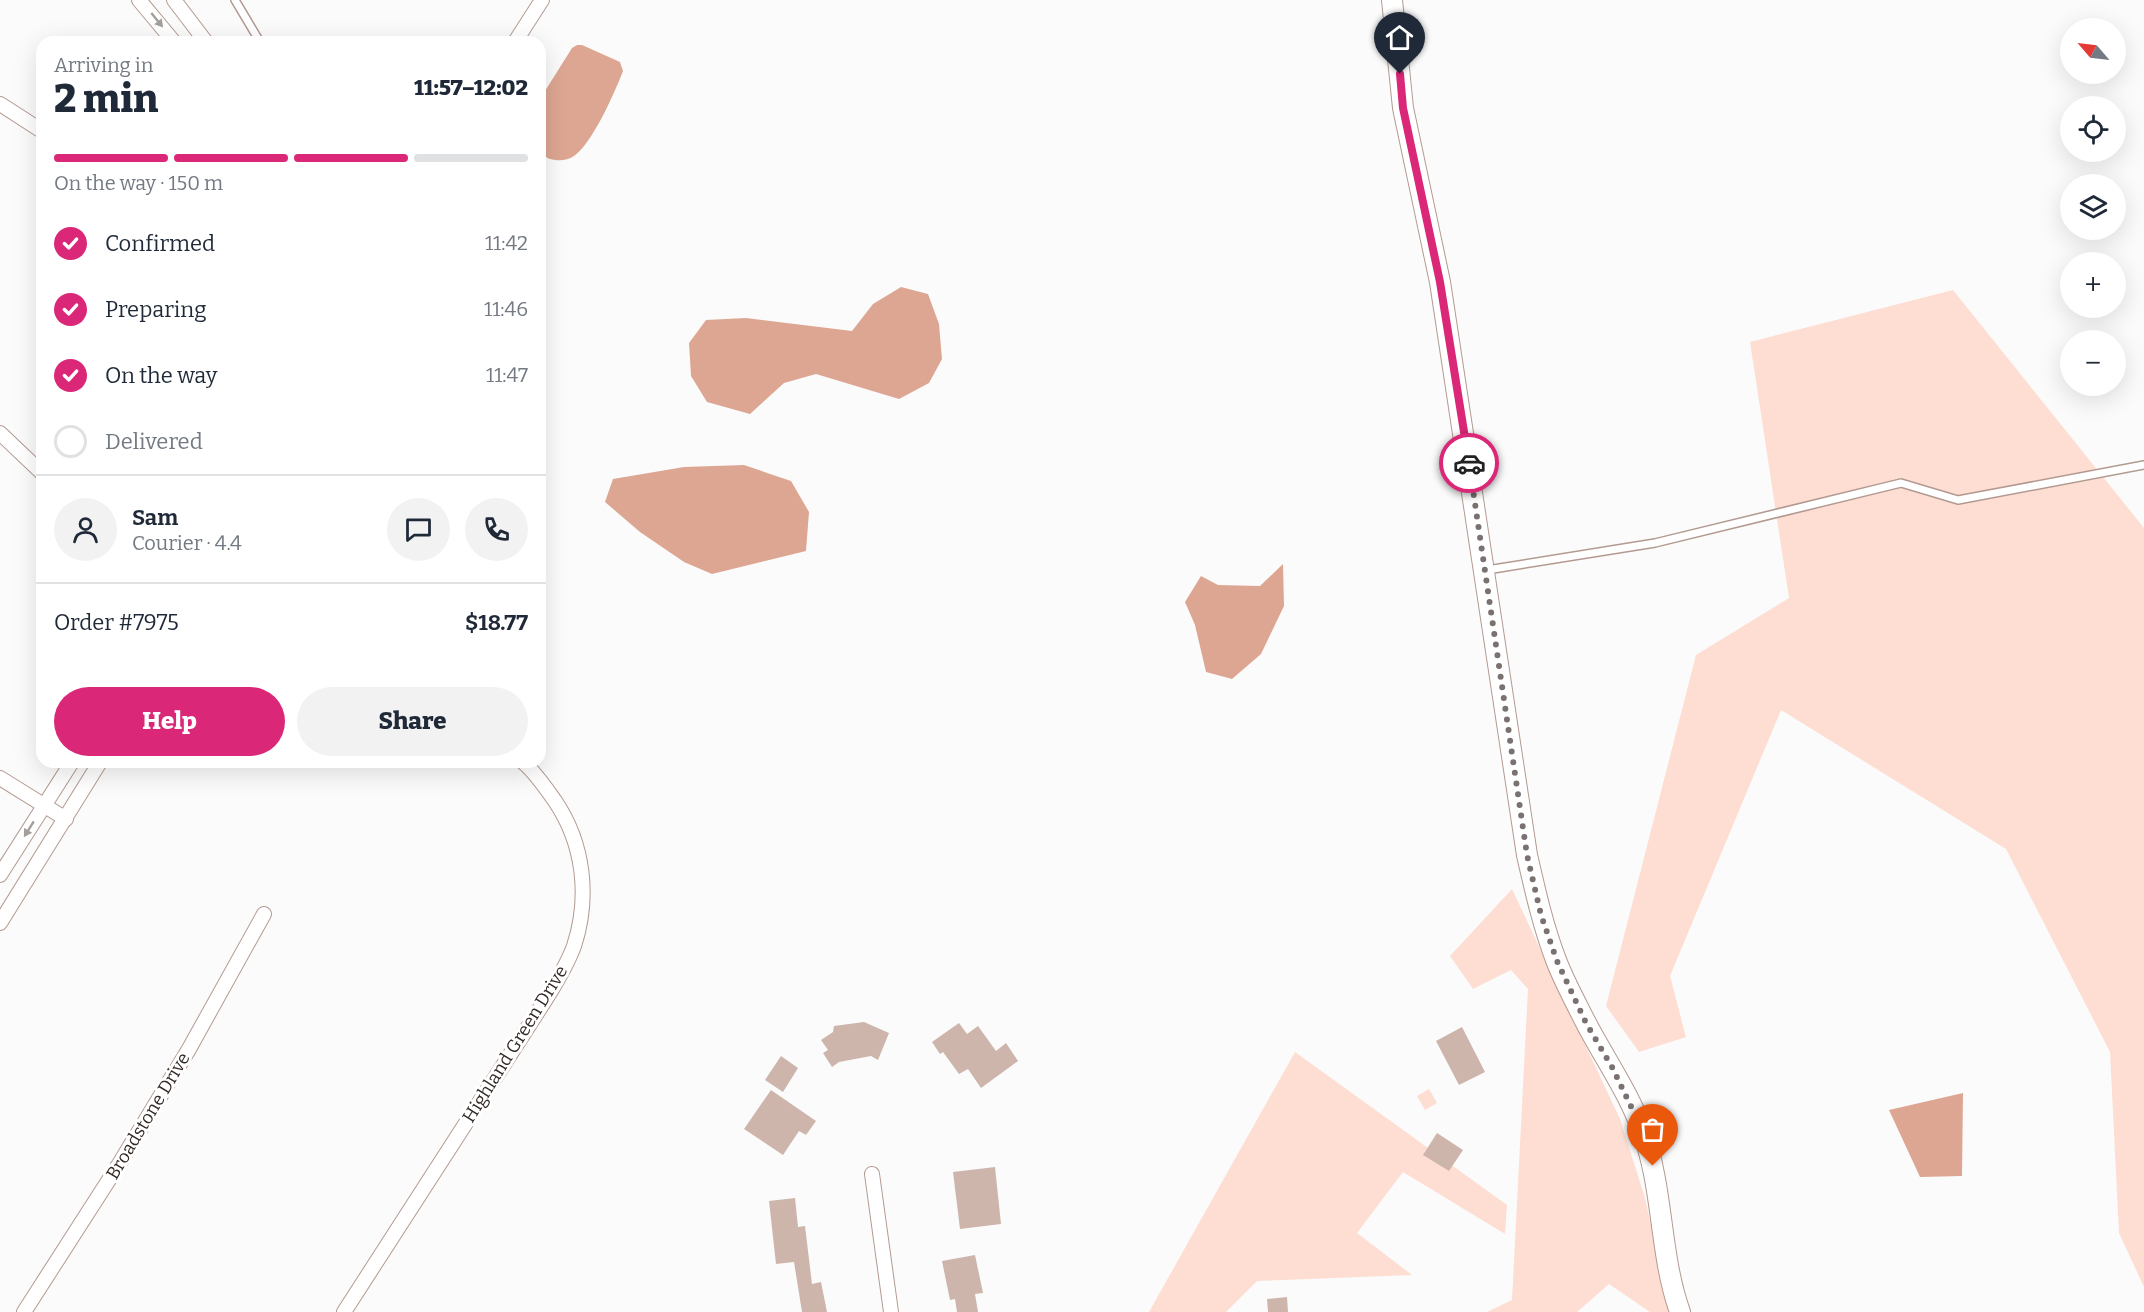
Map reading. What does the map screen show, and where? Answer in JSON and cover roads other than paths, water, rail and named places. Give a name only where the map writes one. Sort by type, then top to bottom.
[{"type":"street","points":[[139,0],[169,36]]},
{"type":"street","points":[[174,0],[201,36]]},
{"type":"street","points":[[519,36],[542,0]]},
{"type":"street","points":[[1392,0],[1403,108],[1440,282],[1527,855],[1541,915],[1557,961],[1586,1023],[1612,1067],[1641,1127],[1657,1186],[1669,1269],[1680,1312]]},
{"type":"street","points":[[0,104],[36,127]]},
{"type":"street","points":[[0,433],[36,467]]},
{"type":"street","points":[[0,875],[68,768]]},
{"type":"street","points":[[0,923],[96,768]]},
{"type":"street","name":"Highland Green Drive","points":[[344,1312],[546,999],[573,949],[580,925],[583,898],[575,839],[565,816],[528,768]]},
{"type":"street","points":[[0,778],[66,819]]},
{"type":"street","name":"Broadstone Drive","points":[[24,1312],[189,1049],[264,914]]},
{"type":"street","points":[[872,1174],[891,1312]]},
{"type":"lane","points":[[235,0],[256,36]]},
{"type":"lane","points":[[1485,570],[1655,543],[1901,483],[1958,500],[2144,465]]}]
